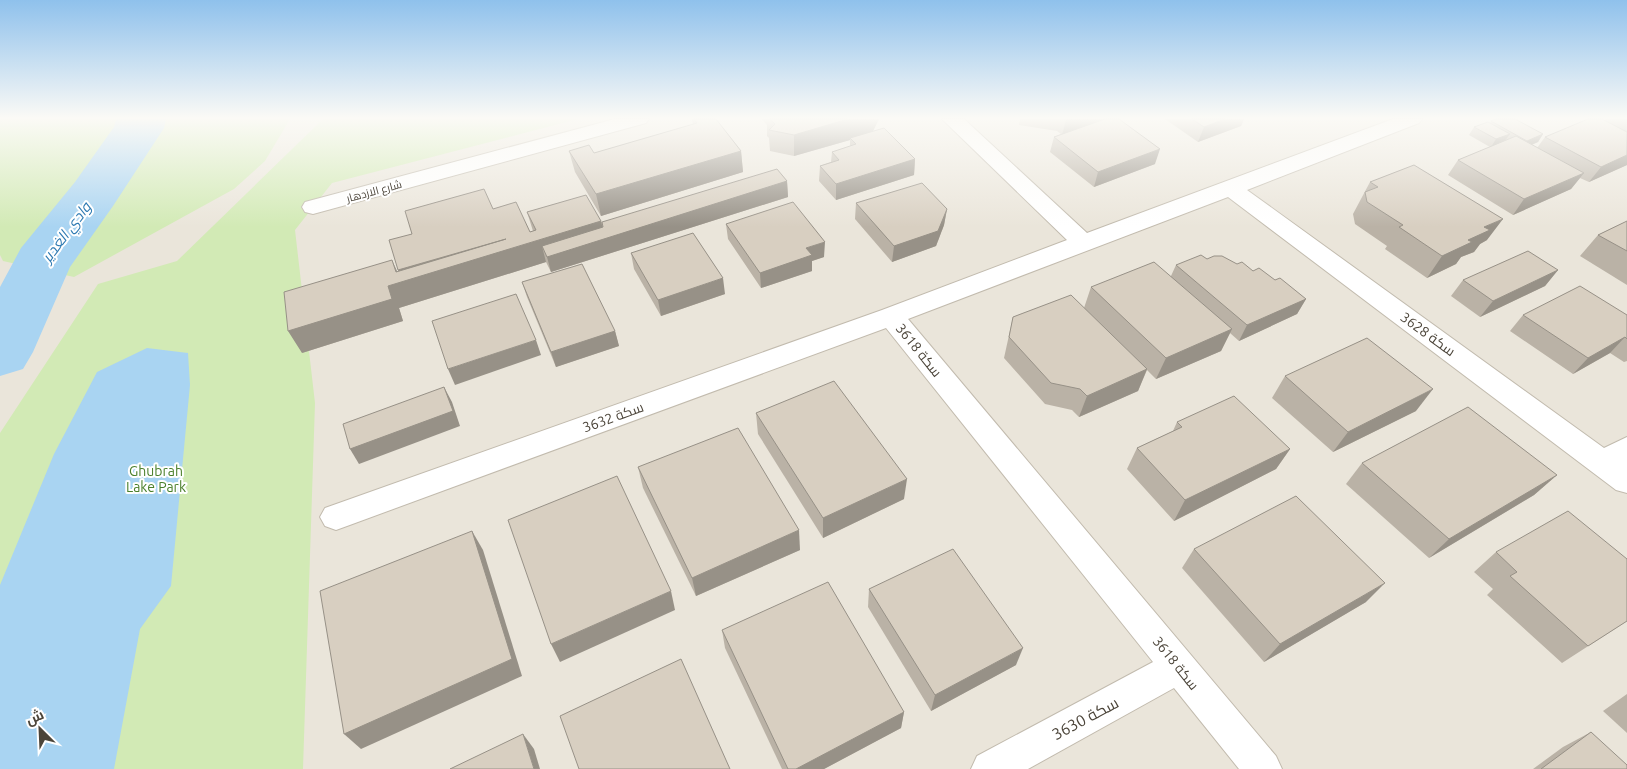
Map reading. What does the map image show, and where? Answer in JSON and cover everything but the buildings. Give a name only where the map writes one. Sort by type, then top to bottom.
[{"type":"street","name":"شارع الازدهار","points":[[313,207],[506,155]]},
{"type":"street","points":[[990,155],[1084,243]]},
{"type":"street","name":"سكة 3618","points":[[1263,769],[891,316],[1317,155]]},
{"type":"street","name":"سكة 3628","points":[[1230,188],[1615,456],[1627,481]]},
{"type":"street","name":"سكة 3632","points":[[336,517],[891,316]]},
{"type":"street","name":"سكة 3630","points":[[990,769],[1179,667]]},
{"type":"shaded area","points":[[0,155],[1627,155],[1627,769],[0,769]]},
{"type":"green space","points":[[0,155],[269,155],[265,161],[234,189],[74,277],[3,261],[0,255]]},
{"type":"green space","name":"Ghubrah Lake Park","points":[[286,155],[440,155],[332,183],[295,230],[315,403],[303,769],[0,769],[0,433],[98,284],[177,261]]},
{"type":"water","points":[[147,348],[188,353],[190,385],[171,586],[140,629],[114,769],[0,769],[0,585],[54,454],[97,372]]},
{"type":"waterway","name":"وادي الغدير","points":[[0,352],[42,262],[94,194],[121,155]]}]
